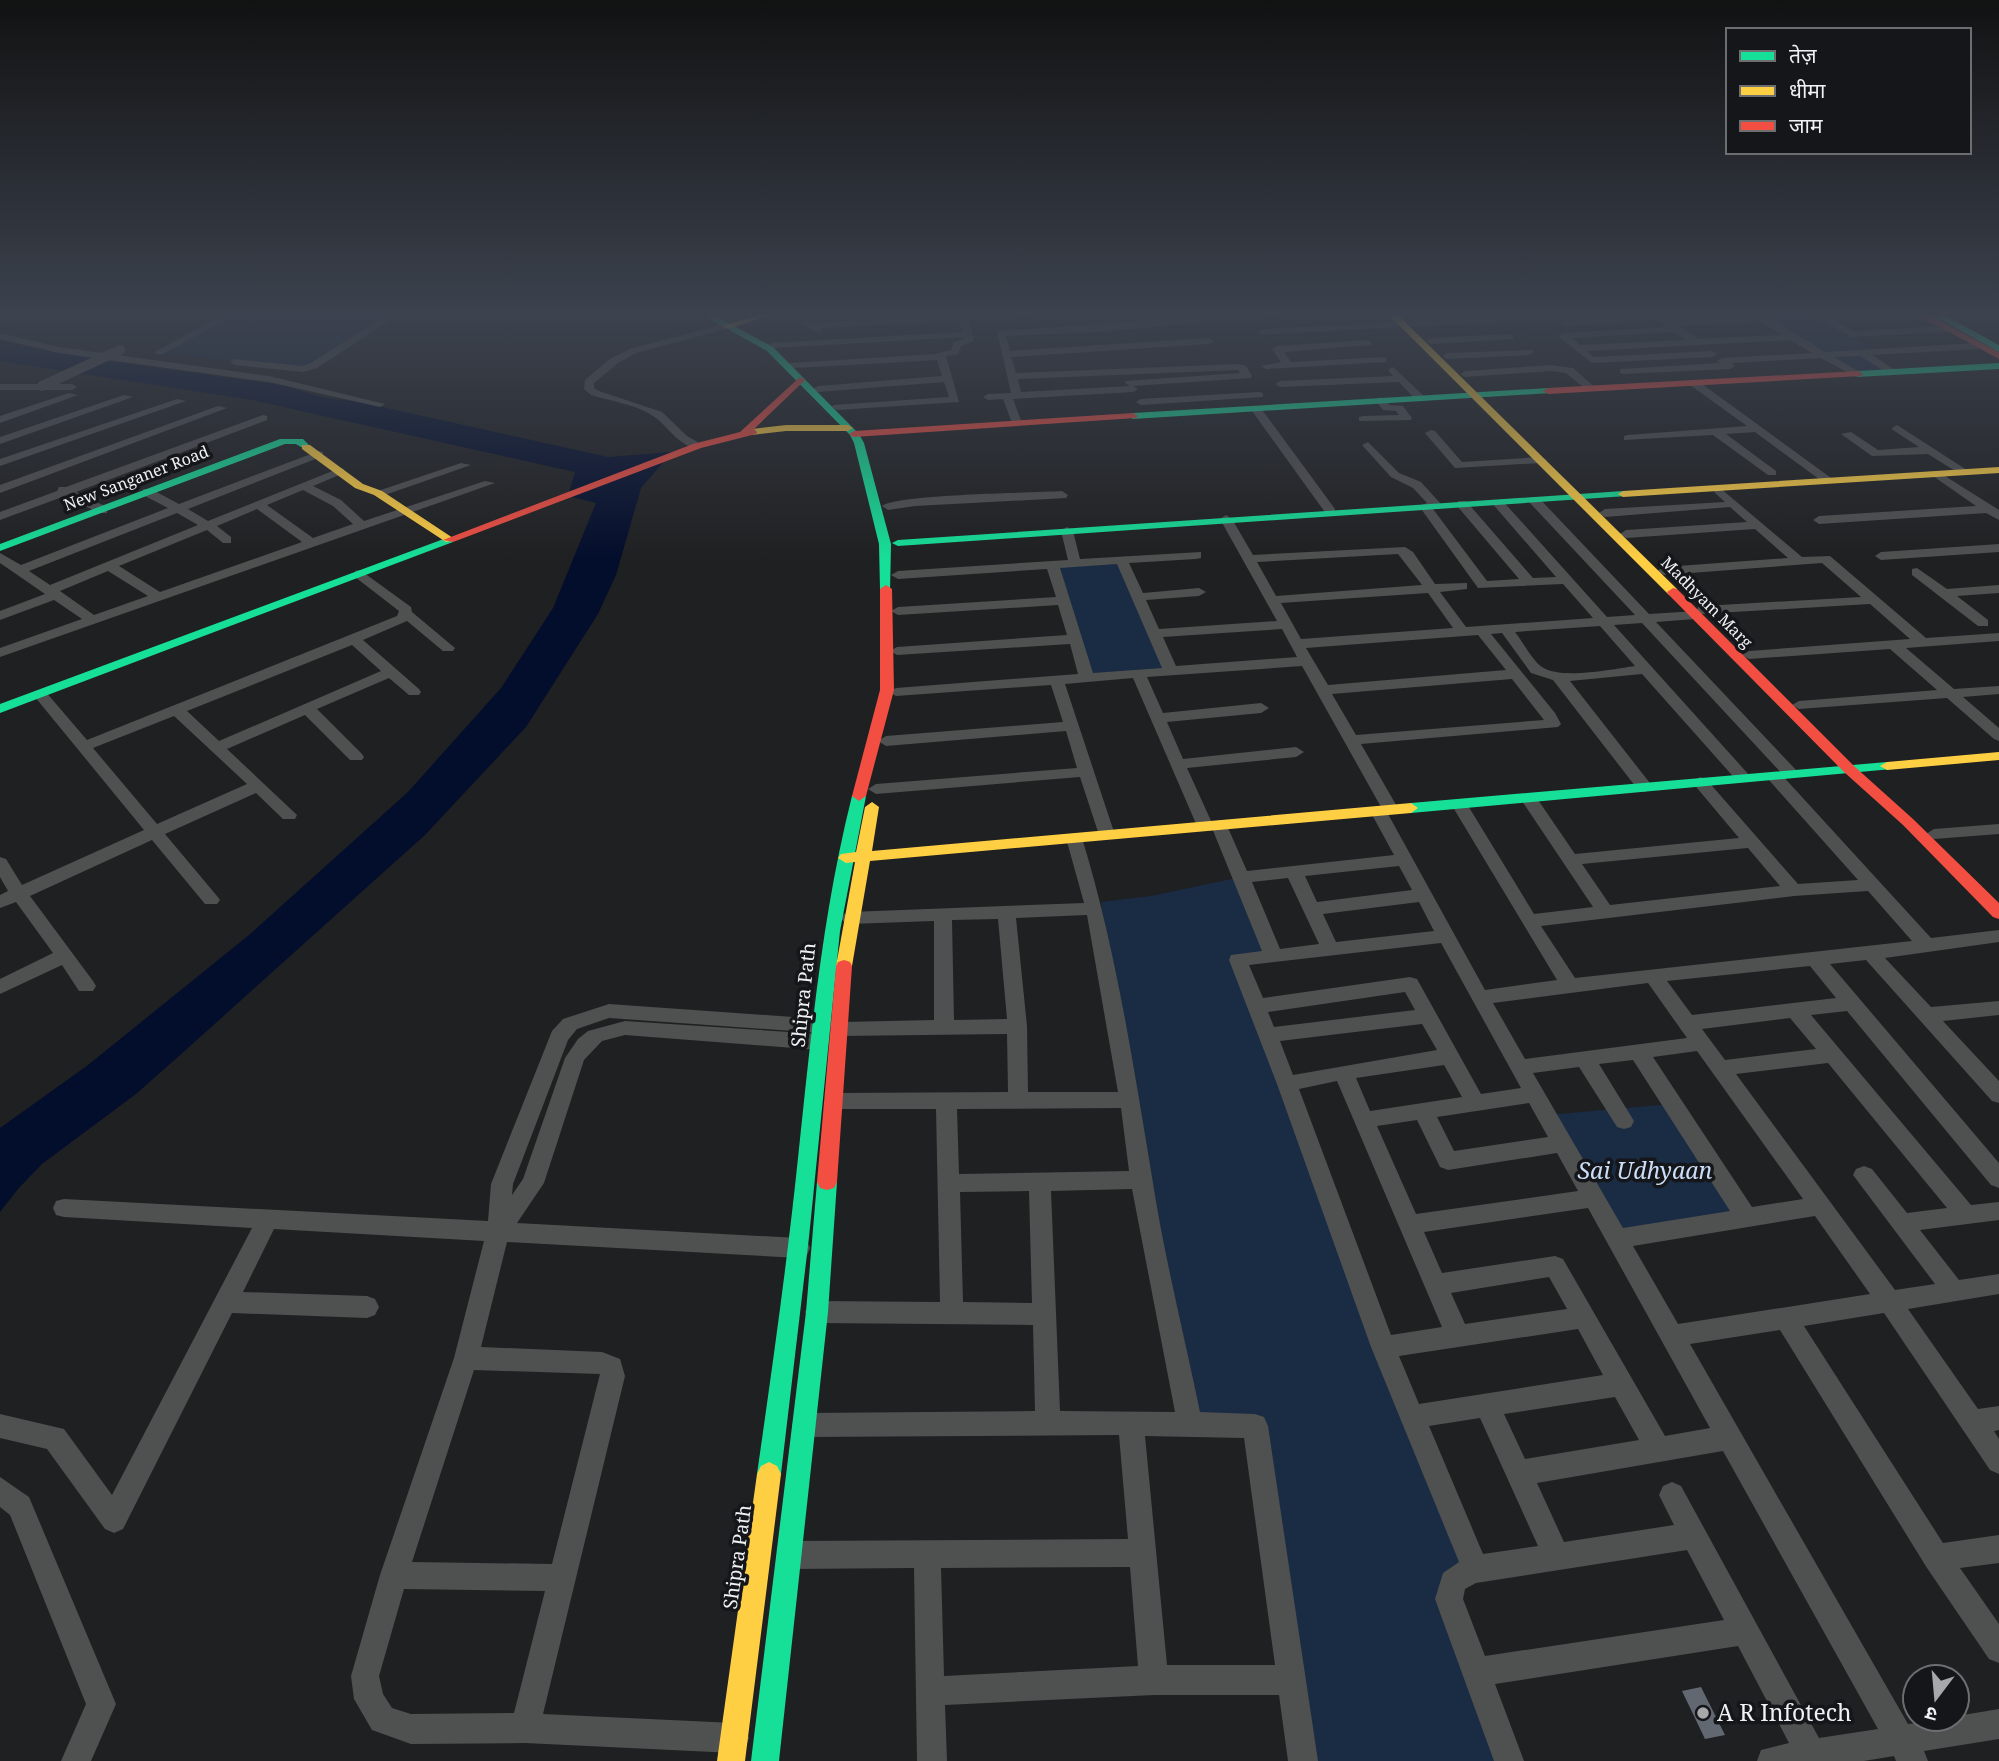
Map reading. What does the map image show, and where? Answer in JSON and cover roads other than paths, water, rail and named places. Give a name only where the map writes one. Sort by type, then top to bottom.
[{"type":"main road","points":[[744,432],[777,395]]},
{"type":"main road","name":"Shipra Path","points":[[765,1761],[791,1555],[817,1312],[850,918],[896,692],[898,543],[874,450],[819,395]]},
{"type":"main road","name":"Shipra Path","points":[[733,1750],[799,1248],[829,940],[842,858],[887,690],[885,544],[855,432],[825,395]]},
{"type":"main road","points":[[0,709],[693,448],[744,432],[786,428],[855,432],[1017,423],[1248,395]]},
{"type":"main road","points":[[1261,395],[1297,405],[1478,395]]},
{"type":"main road","name":"Madhyam Marg","points":[[1482,395],[1541,460],[1605,513],[1664,571],[1699,612],[1749,655],[1856,769],[1934,834],[1999,899]]},
{"type":"main road","name":"Madhyam Marg","points":[[1482,395],[1999,913]]},
{"type":"main road","name":"New Sanganer Road","points":[[0,548],[284,441],[299,441],[320,454]]},
{"type":"main road","points":[[320,454],[359,486],[378,493],[450,540]]},
{"type":"main road","points":[[898,543],[1331,512],[1999,470]]},
{"type":"main road","points":[[842,858],[1782,775],[1995,760]]},
{"type":"street","points":[[0,420],[49,404],[65,395]]},
{"type":"street","points":[[341,395],[380,404]]},
{"type":"street","points":[[601,395],[657,414],[693,448]]},
{"type":"street","points":[[837,407],[955,400],[953,395]]},
{"type":"street","points":[[988,397],[1024,395]]},
{"type":"street","points":[[1137,395],[1144,409]]},
{"type":"street","points":[[1258,395],[1331,512]]},
{"type":"street","points":[[1289,395],[1297,405]]},
{"type":"street","points":[[1711,395],[1827,480]]},
{"type":"street","points":[[1012,396],[1017,423]]},
{"type":"street","points":[[0,441],[128,397]]},
{"type":"street","points":[[1363,419],[1407,418],[1399,408],[1387,408],[1380,400]]},
{"type":"street","points":[[4,459],[181,401]]},
{"type":"street","points":[[1350,402],[1371,429]]},
{"type":"street","points":[[49,404],[99,429]]},
{"type":"street","points":[[0,489],[222,408]]},
{"type":"street","points":[[0,516],[263,418]]},
{"type":"street","points":[[1897,428],[1964,472]]},
{"type":"street","points":[[1628,438],[1757,429]]},
{"type":"street","points":[[1716,432],[1772,473]]},
{"type":"street","points":[[1431,433],[1459,466],[1541,460]]},
{"type":"street","points":[[1847,434],[1876,454],[1931,450]]},
{"type":"street","points":[[1368,445],[1395,475],[1417,485],[1479,582],[1489,586]]},
{"type":"street","points":[[21,570],[320,454]]},
{"type":"street","points":[[4,459],[103,510]]},
{"type":"street","points":[[378,493],[465,464]]},
{"type":"street","points":[[0,616],[110,566],[340,471]]},
{"type":"street","points":[[1937,474],[1991,508]]},
{"type":"street","points":[[0,653],[489,484]]},
{"type":"street","points":[[304,486],[337,503],[362,526]]},
{"type":"street","points":[[1715,488],[1799,561]]},
{"type":"street","points":[[147,492],[175,510],[209,526],[227,540]]},
{"type":"street","points":[[888,506],[915,502],[1062,495]]},
{"type":"street","points":[[1534,500],[1782,775],[1926,945]]},
{"type":"street","points":[[1497,502],[1744,779]]},
{"type":"street","points":[[1462,504],[1530,583]]},
{"type":"street","points":[[259,505],[312,543]]},
{"type":"street","points":[[1605,513],[1725,506]]},
{"type":"street","points":[[1819,520],[1991,508]]},
{"type":"street","points":[[1226,519],[1351,740],[1404,860],[1480,998],[1907,1751]]},
{"type":"street","points":[[1626,534],[1757,525]]},
{"type":"street","points":[[1067,531],[1075,564]]},
{"type":"street","points":[[1881,556],[1999,548]]},
{"type":"street","points":[[1248,559],[1401,550],[1408,555],[1462,632]]},
{"type":"street","points":[[898,575],[1196,555]]},
{"type":"street","points":[[0,557],[92,620]]},
{"type":"street","points":[[1664,571],[1825,559],[1923,643]]},
{"type":"street","points":[[1122,561],[1171,671]]},
{"type":"street","points":[[110,566],[159,597]]},
{"type":"street","points":[[1054,566],[1087,678]]},
{"type":"street","points":[[1917,572],[1983,623]]},
{"type":"street","points":[[360,574],[406,610],[405,613],[447,648]]},
{"type":"street","points":[[1271,600],[1430,587],[1567,580]]},
{"type":"street","points":[[1944,593],[1999,589]]},
{"type":"street","points":[[1138,597],[1199,592]]},
{"type":"street","points":[[1296,644],[1872,600]]},
{"type":"street","points":[[898,611],[1064,601]]},
{"type":"street","points":[[83,747],[352,638],[394,624],[405,613]]},
{"type":"street","points":[[1154,633],[1286,625]]},
{"type":"street","points":[[1505,628],[1536,670],[1559,677],[1646,669]]},
{"type":"street","points":[[1351,740],[1553,724],[1550,716],[1481,630]]},
{"type":"street","points":[[1749,655],[1999,637]]},
{"type":"street","points":[[352,638],[414,692]]},
{"type":"street","points":[[897,651],[1075,639]]},
{"type":"street","points":[[1894,645],[1999,736]]},
{"type":"street","points":[[896,692],[1306,661]]},
{"type":"street","points":[[216,748],[390,672]]},
{"type":"street","points":[[1138,674],[1177,764],[1241,877],[1274,956]]},
{"type":"street","points":[[1323,690],[1516,674]]},
{"type":"street","points":[[1559,677],[1645,787]]},
{"type":"street","points":[[1057,680],[1107,835]]},
{"type":"street","points":[[1798,705],[1999,690]]},
{"type":"street","points":[[40,694],[211,900]]},
{"type":"street","points":[[307,708],[356,757]]},
{"type":"street","points":[[1158,719],[1261,708]]},
{"type":"street","points":[[177,710],[289,815]]},
{"type":"street","points":[[886,741],[1071,726]]},
{"type":"street","points":[[1177,764],[1296,752]]},
{"type":"street","points":[[876,789],[1086,772]]},
{"type":"street","points":[[1700,782],[1794,890]]},
{"type":"street","points":[[0,902],[157,834],[257,786]]},
{"type":"street","points":[[1528,798],[1605,912]]},
{"type":"street","points":[[1459,804],[1570,985]]},
{"type":"street","points":[[1934,834],[1999,828]]},
{"type":"street","points":[[1074,838],[1095,909],[1130,1100],[1141,1180],[1190,1424]]},
{"type":"street","points":[[1570,860],[1752,842]]},
{"type":"street","points":[[1241,877],[1404,860]]},
{"type":"street","points":[[0,863],[19,894],[86,986]]},
{"type":"street","points":[[1294,872],[1331,950]]},
{"type":"street","points":[[1529,921],[1794,890],[1874,885]]},
{"type":"street","points":[[1311,909],[1424,895]]},
{"type":"street","points":[[850,918],[1095,909]]},
{"type":"street","points":[[1007,914],[1017,1026],[1018,1100]]},
{"type":"street","points":[[943,916],[944,1027]]},
{"type":"street","points":[[1446,936],[1238,960],[1287,1084],[1383,1347],[1475,1569]]},
{"type":"street","points":[[1480,998],[1570,985],[1870,953],[1999,936]]},
{"type":"street","points":[[1870,953],[1999,1095]]},
{"type":"street","points":[[0,987],[65,955]]},
{"type":"street","points":[[1814,958],[1999,1179]]},
{"type":"street","points":[[1653,976],[1890,1302],[1999,1461]]},
{"type":"street","points":[[1256,1006],[1410,984],[1476,1102]]},
{"type":"street","points":[[1688,1023],[1852,1003]]},
{"type":"street","points":[[1927,1015],[1997,1010]]},
{"type":"street","points":[[733,1750],[525,1728],[411,1729],[382,1720],[369,1699],[365,1676],[394,1575],[466,1358],[498,1232],[502,1184],[559,1036],[570,1024],[609,1011],[820,1034]]},
{"type":"street","points":[[1796,1011],[1966,1215]]},
{"type":"street","points":[[1268,1035],[1428,1016]]},
{"type":"street","points":[[842,1029],[1017,1026]]},
{"type":"street","points":[[498,1232],[533,1184],[575,1058],[585,1042],[602,1031],[625,1028],[820,1034]]},
{"type":"street","points":[[1520,1067],[1703,1043]]},
{"type":"street","points":[[1638,1051],[1747,1218]]},
{"type":"street","points":[[1722,1068],[1833,1055]]},
{"type":"street","points":[[1287,1084],[1343,1072],[1450,1056]]},
{"type":"street","points":[[1584,1058],[1624,1121]]},
{"type":"street","points":[[1343,1072],[1458,1336]]},
{"type":"street","points":[[1363,1120],[1535,1094]]},
{"type":"street","points":[[946,1100],[952,1314]]},
{"type":"street","points":[[835,1101],[1130,1100]]},
{"type":"street","points":[[1423,1111],[1448,1161],[1563,1143]]},
{"type":"street","points":[[1864,1175],[1954,1291]]},
{"type":"street","points":[[948,1183],[1141,1180]]},
{"type":"street","points":[[1040,1182],[1048,1425]]},
{"type":"street","points":[[1408,1225],[1595,1198]]},
{"type":"street","points":[[1617,1239],[1818,1206]]},
{"type":"street","points":[[64,1208],[799,1248]]},
{"type":"street","points":[[1902,1223],[1999,1211]]},
{"type":"street","points":[[0,1426],[55,1438],[114,1520],[268,1219]]},
{"type":"street","points":[[1435,1285],[1555,1266],[1659,1450]]},
{"type":"street","points":[[1674,1336],[1999,1284]]},
{"type":"street","points":[[226,1302],[367,1307]]},
{"type":"street","points":[[817,1312],[1046,1314]]},
{"type":"street","points":[[1383,1347],[1586,1317]]},
{"type":"street","points":[[1786,1319],[1937,1558],[1999,1649]]},
{"type":"street","points":[[466,1358],[602,1363],[611,1367],[612,1376],[525,1728]]},
{"type":"street","points":[[1411,1417],[1623,1384]]},
{"type":"street","points":[[1487,1405],[1557,1557]]},
{"type":"street","points":[[1973,1422],[1999,1418]]},
{"type":"street","points":[[1131,1423],[1154,1680]]},
{"type":"street","points":[[805,1425],[1131,1423],[1255,1426],[1303,1761]]},
{"type":"street","points":[[1520,1474],[1730,1437]]},
{"type":"street","points":[[0,1490],[20,1506],[101,1704],[76,1761]]},
{"type":"street","points":[[1672,1496],[1812,1755]]},
{"type":"street","points":[[1509,1761],[1449,1599],[1450,1584],[1455,1578],[1475,1569],[1693,1536]]},
{"type":"street","points":[[1937,1558],[1999,1549]]},
{"type":"street","points":[[791,1555],[1142,1553]]},
{"type":"street","points":[[928,1556],[932,1761]]},
{"type":"street","points":[[394,1575],[563,1578]]},
{"type":"street","points":[[1477,1672],[1744,1631]]},
{"type":"street","points":[[930,1691],[1154,1680],[1290,1679]]},
{"type":"street","points":[[1772,1761],[1812,1755],[1907,1751],[1999,1724]]},
{"type":"place","name":"A R Infotech","points":[[1703,1713]]},
{"type":"park label","name":"Sai Udhyaan","points":[[1645,1171]]}]
